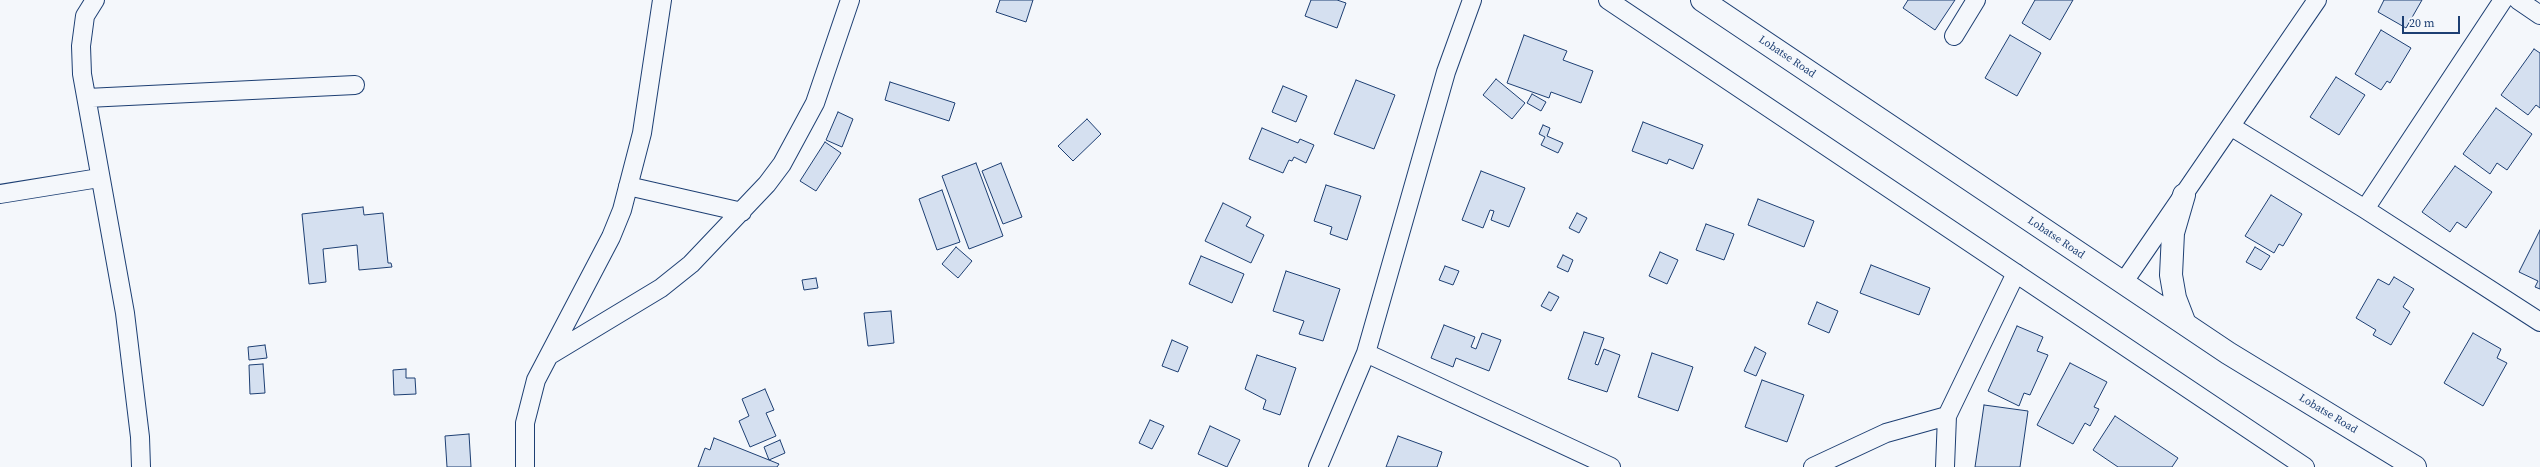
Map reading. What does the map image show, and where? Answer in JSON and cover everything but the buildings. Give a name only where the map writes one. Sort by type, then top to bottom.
[{"type":"highway","name":"Lobatse Road","points":[[1702,0],[2185,324],[2415,467]]},
{"type":"highway","points":[[2184,195],[2174,233],[2171,275],[2175,298],[2185,324]]},
{"type":"street","points":[[95,0],[85,16],[81,46],[82,74],[99,178],[125,313],[140,437],[141,467]]},
{"type":"street","points":[[525,467],[525,423],[529,402],[536,380],[611,237],[622,210],[642,132],[662,0]]},
{"type":"street","points":[[549,355],[661,288],[691,264],[742,212],[782,164],[800,133],[820,90],[850,0]]},
{"type":"street","points":[[1318,467],[1366,353],[1446,72],[1472,0]]},
{"type":"street","points":[[1608,0],[2305,467]]},
{"type":"street","points":[[1954,36],[1976,0]]},
{"type":"street","points":[[2123,283],[2232,127],[2317,0]]},
{"type":"street","points":[[2365,208],[2503,0]]},
{"type":"street","points":[[2518,0],[2540,15]]},
{"type":"street","points":[[87,98],[355,84]]},
{"type":"street","points":[[2232,127],[2365,208],[2540,322]]},
{"type":"street","points":[[0,194],[99,178]]},
{"type":"street","points":[[628,186],[742,212]]},
{"type":"street","points":[[1945,467],[1947,416],[2016,273]]},
{"type":"street","points":[[1366,353],[1611,467]]},
{"type":"street","points":[[1813,467],[1886,433],[1947,416]]}]
